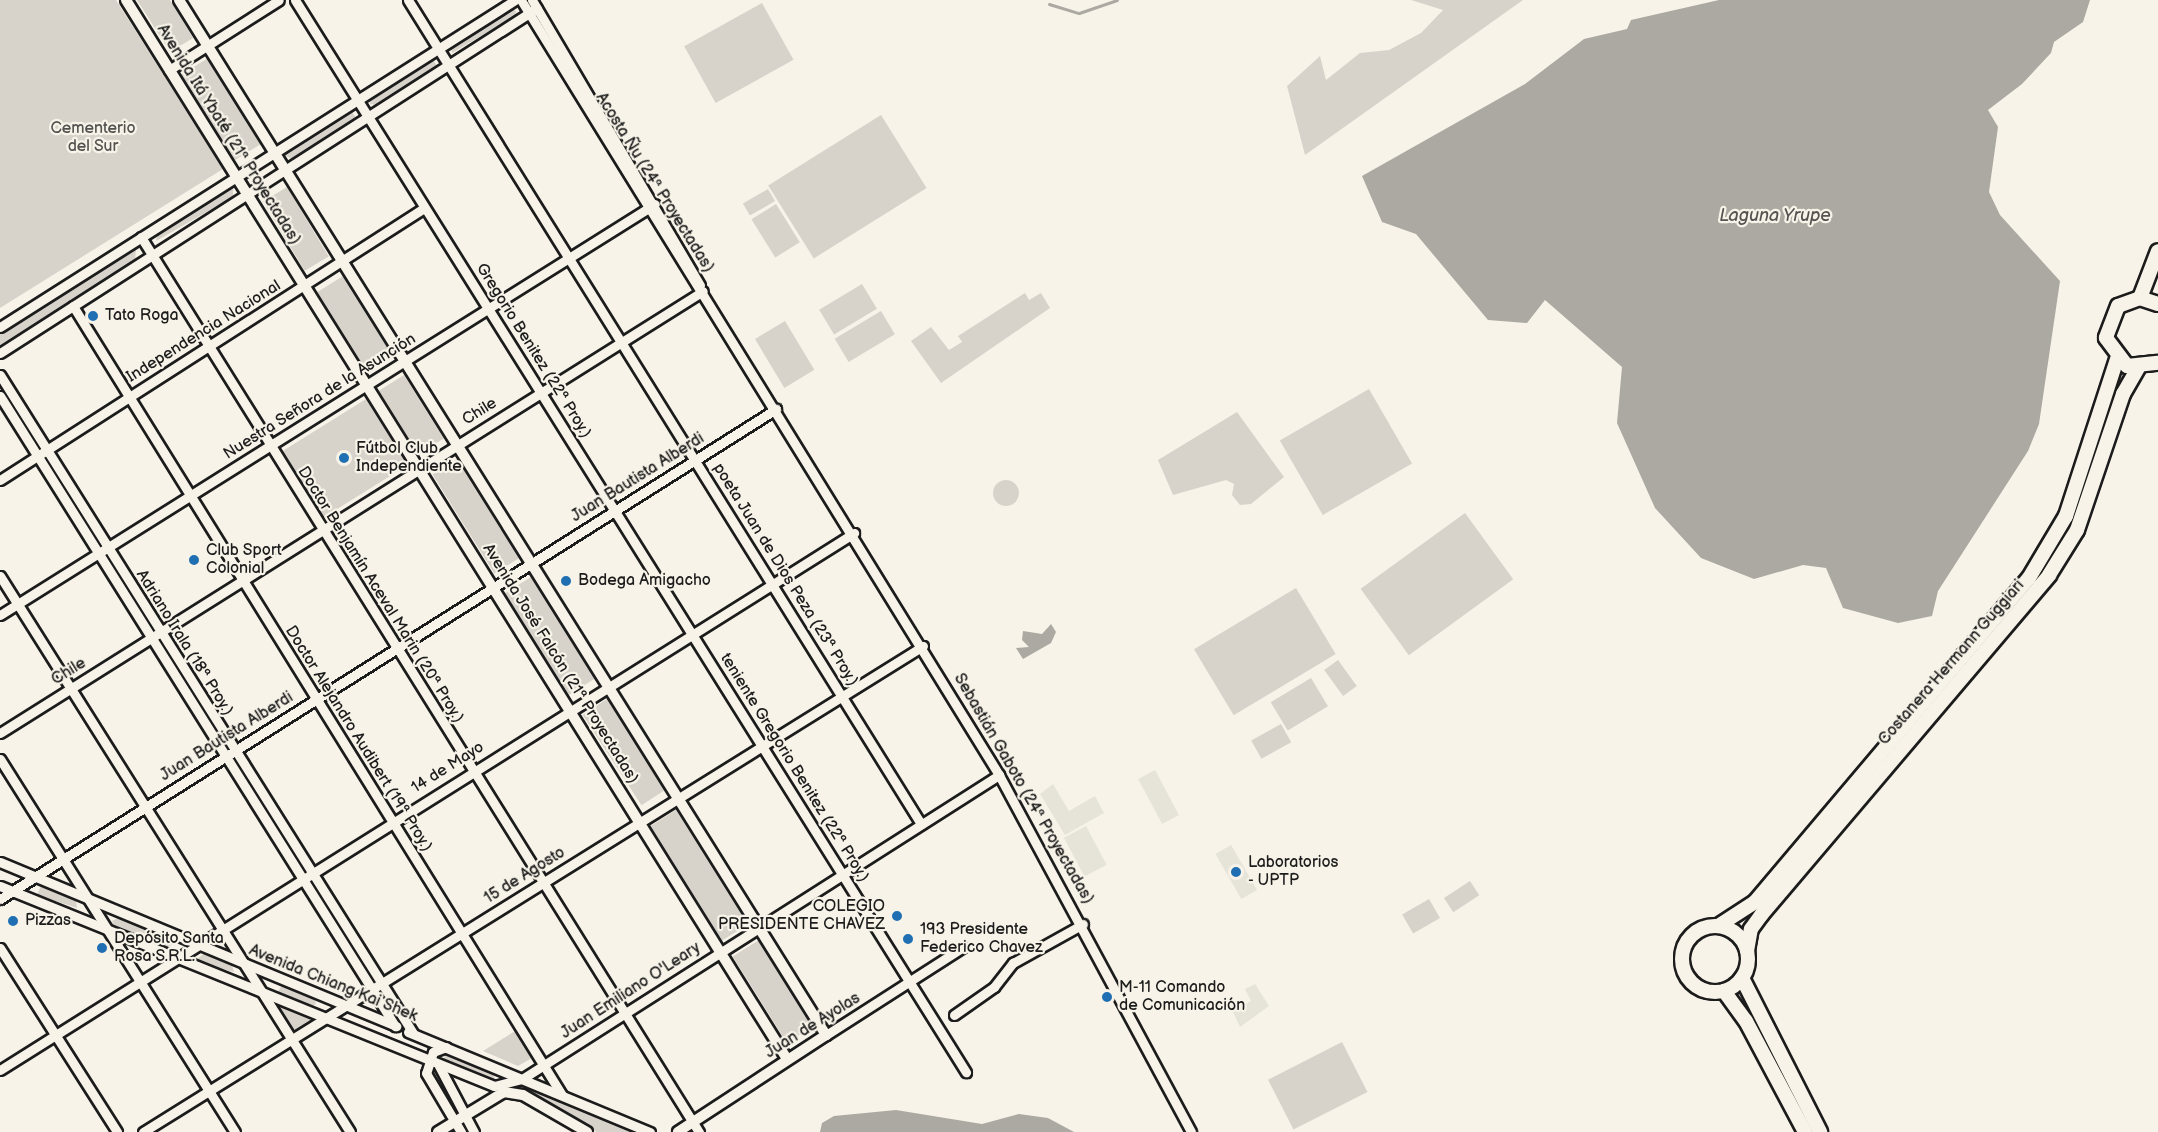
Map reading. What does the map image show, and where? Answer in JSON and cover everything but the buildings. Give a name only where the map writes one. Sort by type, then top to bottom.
[{"type":"highway","points":[[2140,298],[2158,252]]},
{"type":"highway","points":[[2158,304],[2140,298],[2118,306],[2106,326],[2109,350],[2117,359],[2138,368],[2158,363]]},
{"type":"highway","name":"Costanera Hermann Guggiari","points":[[1718,926],[1755,902],[2028,578],[2067,516],[2117,359]]},
{"type":"highway","name":"Costanera Hermann Guggiari","points":[[1747,951],[1751,929],[1762,914],[2049,575],[2077,530],[2123,394],[2138,368]]},
{"type":"highway","points":[[1805,1132],[1746,1021],[1724,991],[1694,985],[1682,957],[1697,931],[1718,926],[1736,934],[1747,951],[1742,978],[1820,1132]]},
{"type":"highway","points":[[1724,991],[1742,978]]},
{"type":"main road","name":"Avenida Itá Ybaté (21ª Proyectadas)","points":[[126,0],[305,286]]},
{"type":"main road","name":"Avenida Itá Ybaté (21ª Proyectadas)","points":[[179,0],[403,362]]},
{"type":"main road","name":"Avenida José Falcón (21ª Proyectadas)","points":[[305,286],[571,709],[787,1059]]},
{"type":"main road","name":"Avenida José Falcón (21ª Proyectadas)","points":[[403,362],[457,444],[826,1035]]},
{"type":"main road","name":"Juan de Ayolas","points":[[678,1132],[826,1035]]},
{"type":"main road","points":[[438,1132],[496,1094],[523,1095],[572,1120],[587,1132]]},
{"type":"street","points":[[170,70],[279,0]]},
{"type":"street","name":"Gregorio Benitez (22ª Proy.)","points":[[295,0],[615,510]]},
{"type":"street","name":"poeta Juan de Dios Peza (23ª Proy.)","points":[[408,0],[571,256],[921,824]]},
{"type":"street","points":[[0,327],[515,0]]},
{"type":"street","name":"Acosta Ñu (24ª Proyectadas)","points":[[522,0],[533,7],[702,288]]},
{"type":"street","points":[[0,352],[449,65],[533,7]]},
{"type":"street","name":"Nuestra Señora de la Asunción","points":[[0,615],[652,206]]},
{"type":"street","name":"Independencia Nacional","points":[[0,480],[424,208]]},
{"type":"street","name":"Doctor Benjamín Aceval Marin (20ª Proy.)","points":[[141,237],[207,348],[699,1132]]},
{"type":"street","points":[[702,288],[776,409]]},
{"type":"street","name":"Chile","points":[[0,734],[623,341],[702,288]]},
{"type":"street","name":"Doctor Alejandro Audibert (19ª Proy.)","points":[[73,306],[314,699],[562,1095]]},
{"type":"street","points":[[0,375],[42,453]]},
{"type":"street","points":[[0,396],[42,453]]},
{"type":"street","name":"Juan Bautista Alberdi","points":[[0,899],[776,409]]},
{"type":"street","name":"Sebastián Gaboto (24ª Proyectadas)","points":[[776,409],[854,533],[999,774],[1083,924],[1191,1132]]},
{"type":"street","name":"Adriano Irala (18ª Proy.)","points":[[42,453],[230,752],[311,872],[413,1033]]},
{"type":"street","name":"teniente Gregorio Benitez (22ª Proy.)","points":[[615,510],[966,1072]]},
{"type":"street","name":"14 de Mayo","points":[[0,1070],[772,582],[854,533]]},
{"type":"street","points":[[0,576],[350,1132]]},
{"type":"street","name":"15 de Agosto","points":[[143,1132],[923,646]]},
{"type":"street","name":"Adriano Irala (18ª Proy.)","points":[[230,752],[302,878],[395,1026]]},
{"type":"street","points":[[0,759],[235,1132]]},
{"type":"street","name":"Juan Emiliano O'Leary","points":[[522,1079],[999,774]]},
{"type":"street","name":"Avenida Chiang Kai Shek","points":[[0,862],[562,1095],[634,1129],[650,1132]]},
{"type":"street","points":[[0,886],[484,1085],[522,1079]]},
{"type":"street","points":[[954,1015],[994,987],[1012,963],[1083,924]]},
{"type":"street","name":"Juan de Ayolas","points":[[826,1035],[963,947]]},
{"type":"street","points":[[0,948],[117,1132]]},
{"type":"street","points":[[428,1062],[446,1047]]},
{"type":"street","points":[[428,1062],[428,1077],[459,1119],[474,1132]]},
{"type":"street","points":[[439,1066],[459,1119],[461,1132]]},
{"type":"shaded area","points":[[1155,770],[1179,815],[1162,824],[1138,779]]},
{"type":"shaded area","points":[[1053,784],[1069,811],[1095,796],[1104,813],[1065,835],[1040,794]]},
{"type":"shaded area","points":[[1086,826],[1107,865],[1085,877],[1064,838]]},
{"type":"shaded area","name":"Laboratorios - UPTP","points":[[1231,845],[1257,890],[1241,899],[1215,854]]},
{"type":"shaded area","points":[[1255,984],[1269,1006],[1240,1027],[1233,1012],[1251,1001],[1245,989]]},
{"type":"green space","name":"Cementerio del Sur","points":[[0,0],[116,0],[223,169],[0,308]]},
{"type":"green space","points":[[137,0],[170,0],[193,38],[170,52]]},
{"type":"green space","points":[[1411,0],[1523,0],[1305,155],[1287,86],[1320,56],[1326,80],[1360,53],[1389,50],[1421,33],[1443,10]]},
{"type":"green space","points":[[762,3],[794,60],[716,103],[684,46]]},
{"type":"green space","points":[[509,8],[516,11],[515,16],[452,53],[451,45]]},
{"type":"green space","points":[[431,57],[437,66],[376,105],[370,104],[370,96]]},
{"type":"green space","points":[[208,58],[262,144],[234,161],[181,75]]},
{"type":"green space","points":[[350,109],[356,118],[292,159],[284,155]]},
{"type":"green space","points":[[881,115],[927,188],[814,258],[768,185]]},
{"type":"green space","points":[[233,187],[233,197],[156,241],[158,232]]},
{"type":"green space","points":[[287,187],[329,256],[305,271],[263,201]]},
{"type":"green space","points":[[768,189],[775,201],[750,216],[743,204]]},
{"type":"green space","points":[[776,204],[800,242],[775,258],[751,219]]},
{"type":"green space","points":[[136,250],[135,260],[0,345],[0,333]]},
{"type":"green space","points":[[343,276],[393,356],[367,372],[317,292]]},
{"type":"green space","points":[[862,284],[877,309],[834,335],[819,310]]},
{"type":"green space","points":[[1025,293],[1029,300],[1041,293],[1050,308],[941,383],[911,341],[931,327],[949,350],[962,342],[958,336]]},
{"type":"green space","points":[[881,311],[895,334],[849,362],[835,339]]},
{"type":"green space","points":[[785,321],[814,370],[784,388],[755,339]]},
{"type":"green space","points":[[404,375],[444,439],[418,455],[379,391]]},
{"type":"green space","points":[[1369,389],[1412,463],[1323,515],[1280,440]]},
{"type":"green space","name":"Fútbol Club Independiente","points":[[366,399],[407,465],[323,518],[281,452]]},
{"type":"green space","points":[[1237,412],[1284,477],[1251,504],[1240,505],[1232,495],[1234,484],[1226,480],[1173,495],[1158,460]]},
{"type":"green space","points":[[457,459],[519,558],[494,574],[432,474]]},
{"type":"green space","points":[[1006,480],[1015,484],[1019,493],[1015,502],[1006,506],[997,502],[993,493],[997,484]]},
{"type":"green space","points":[[1465,513],[1513,579],[1409,655],[1361,589]]},
{"type":"green space","points":[[531,577],[595,679],[568,695],[505,593]]},
{"type":"green space","points":[[1296,588],[1336,654],[1234,715],[1194,649]]},
{"type":"green space","points":[[1338,660],[1357,686],[1343,696],[1324,670]]},
{"type":"green space","points":[[1311,678],[1328,706],[1288,730],[1271,702]]},
{"type":"green space","points":[[607,699],[666,790],[641,805],[583,715]]},
{"type":"green space","points":[[1281,724],[1291,742],[1261,759],[1251,740]]},
{"type":"green space","points":[[676,810],[748,924],[722,940],[651,826]]},
{"type":"green space","points":[[1470,881],[1479,895],[1453,912],[1444,898]]},
{"type":"green space","points":[[41,886],[76,900],[77,908],[37,895]]},
{"type":"green space","points":[[1429,899],[1440,918],[1413,934],[1402,914]]},
{"type":"green space","points":[[118,918],[169,939],[172,945],[165,948],[115,928],[112,921]]},
{"type":"green space","points":[[759,940],[813,1027],[787,1043],[733,956]]},
{"type":"green space","points":[[205,953],[232,965],[234,972],[202,964],[198,958]]},
{"type":"green space","points":[[282,985],[314,998],[316,1004],[309,1008],[277,993]]},
{"type":"green space","points":[[278,1006],[310,1019],[310,1020],[292,1031]]},
{"type":"green space","points":[[515,1031],[532,1058],[518,1066],[483,1051]]},
{"type":"green space","points":[[1342,1042],[1367,1092],[1293,1130],[1268,1080]]},
{"type":"green space","points":[[445,1054],[492,1072],[495,1079],[443,1062]]},
{"type":"green space","points":[[526,1087],[631,1129],[632,1132],[597,1132],[519,1092]]},
{"type":"water","name":"Laguna Yrupe","points":[[1719,0],[2090,0],[2083,22],[2054,42],[2051,53],[2022,84],[1988,110],[1998,127],[1989,192],[2000,215],[2060,281],[2039,424],[2028,451],[1938,591],[1932,616],[1898,623],[1843,608],[1826,568],[1803,565],[1754,579],[1701,558],[1655,508],[1617,423],[1622,367],[1545,300],[1527,323],[1488,320],[1416,234],[1382,222],[1362,176],[1525,84],[1584,39],[1627,29],[1631,20]]},
{"type":"water","points":[[1051,624],[1056,632],[1051,643],[1023,659],[1016,648],[1029,647],[1022,640],[1023,631],[1042,634]]},
{"type":"water","points":[[896,1110],[982,1124],[1019,1114],[1048,1118],[1074,1132],[820,1132],[822,1123],[834,1116]]},
{"type":"waterway","points":[[1049,4],[1079,13],[1117,0]]},
{"type":"place","name":"Tato Roga","points":[[93,316]]},
{"type":"place","name":"Fútbol Club Independiente","points":[[344,458]]},
{"type":"place","name":"Club Sport Colonial","points":[[194,560]]},
{"type":"place","name":"Bodega Amigacho","points":[[566,581]]},
{"type":"place","name":"Laboratorios - UPTP","points":[[1236,872]]},
{"type":"place","name":"COLEGIO PRESIDENTE CHAVEZ","points":[[897,916]]},
{"type":"place","name":"Pizzas","points":[[13,921]]},
{"type":"place","name":"193 Presidente Federico Chavez","points":[[908,939]]},
{"type":"place","name":"Depósito Santa Rosa S.R.L.","points":[[102,948]]},
{"type":"place","name":"M-11 Comando de Comunicación","points":[[1107,997]]}]
